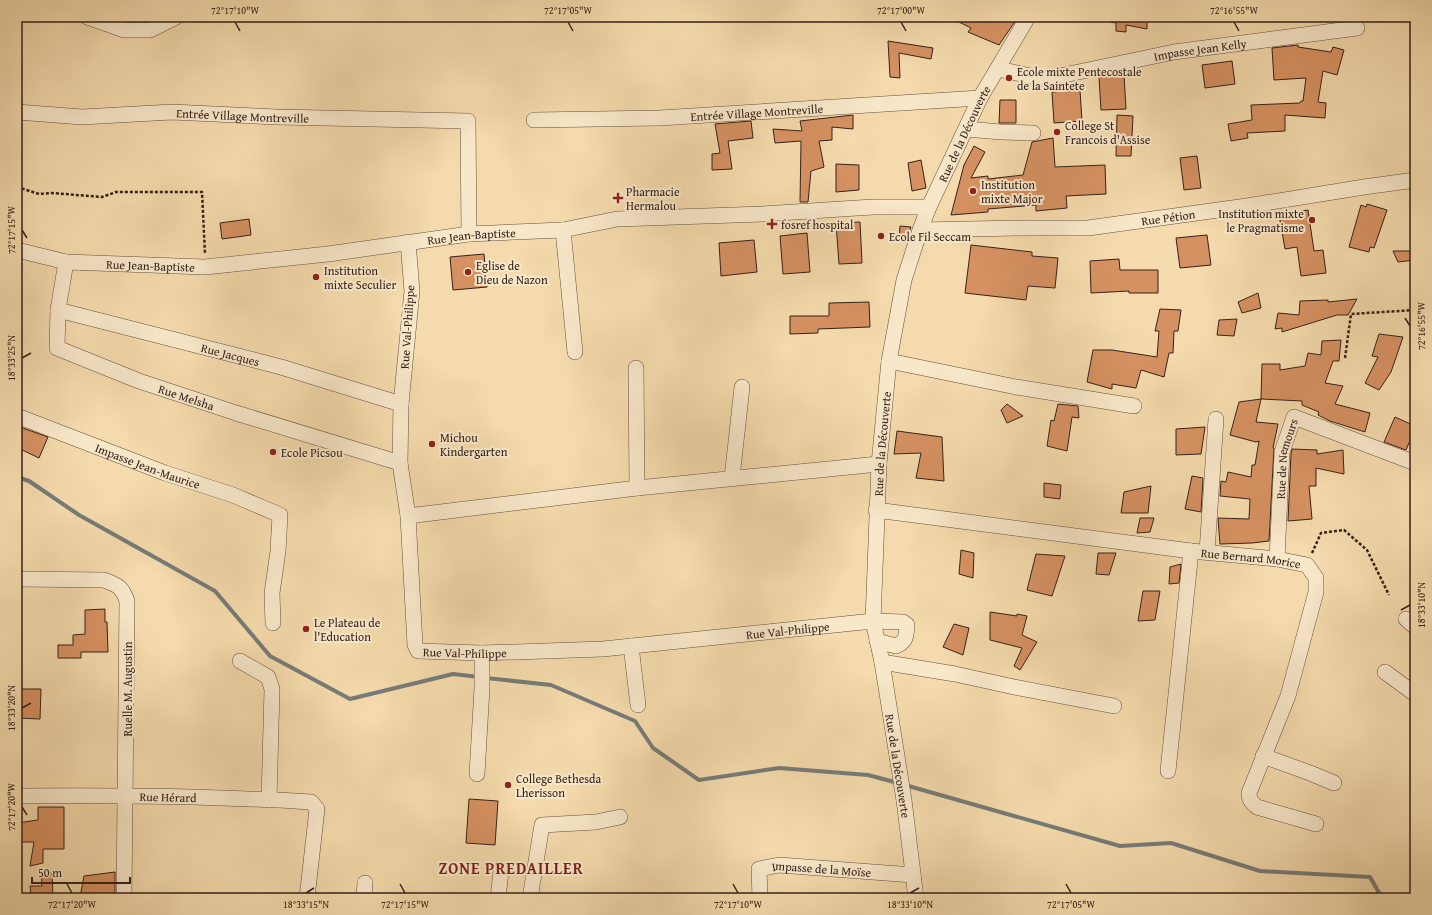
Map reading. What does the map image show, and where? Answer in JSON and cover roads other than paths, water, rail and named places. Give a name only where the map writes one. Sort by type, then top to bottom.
[{"type":"street","points":[[87,17],[124,30],[150,30],[176,17]]},
{"type":"street","name":"Rue de la Découverte","points":[[916,898],[904,800],[882,662],[873,621],[876,510],[889,361],[904,280],[929,206],[980,98],[1028,17]]},
{"type":"street","name":"Impasse Jean Kelly","points":[[998,68],[1045,79],[1174,52],[1356,28]]},
{"type":"street","name":"Entrée Village Montreville","points":[[534,120],[660,118],[980,98]]},
{"type":"street","name":"Entrée Village Montreville","points":[[17,112],[82,117],[172,112],[277,118],[468,121],[469,234]]},
{"type":"street","points":[[966,129],[1033,133]]},
{"type":"street","name":"Rue Pétion","points":[[920,230],[1088,228],[1247,206],[1415,180]]},
{"type":"street","name":"Rue Jean-Baptiste","points":[[17,250],[66,262],[205,267],[328,254],[469,234],[563,230],[617,219],[763,214],[872,207],[929,206]]},
{"type":"street","points":[[563,230],[575,352]]},
{"type":"street","name":"Rue Val-Philippe","points":[[408,242],[412,291],[401,404],[400,463],[408,516],[415,645],[418,651],[482,660],[873,621],[903,622],[907,625],[906,636],[903,643],[896,646],[877,641]]},
{"type":"street","name":"Rue Melsha","points":[[66,262],[58,310],[57,348],[139,381],[236,413],[400,463]]},
{"type":"street","name":"Rue Jacques","points":[[58,310],[281,367],[401,404]]},
{"type":"street","points":[[889,361],[1016,387],[1134,406]]},
{"type":"street","points":[[636,368],[637,488]]},
{"type":"street","points":[[732,478],[742,387]]},
{"type":"street","name":"Impasse Jean-Maurice","points":[[17,416],[165,473],[232,495],[280,514],[278,551],[272,593],[273,623]]},
{"type":"street","name":"Rue de Nemours","points":[[1276,559],[1282,452],[1294,417],[1415,464]]},
{"type":"street","points":[[1207,552],[1216,419]]},
{"type":"street","points":[[408,516],[637,488],[879,464]]},
{"type":"street","name":"Rue Bernard Morice","points":[[876,510],[1191,551],[1276,559],[1307,565],[1316,578],[1316,592],[1288,696],[1263,756],[1249,793],[1249,798],[1252,804],[1257,807],[1316,824]]},
{"type":"street","points":[[1168,771],[1191,551]]},
{"type":"street","name":"Ruelle M. Augustin","points":[[17,579],[104,580],[115,584],[123,591],[127,601],[124,898]]},
{"type":"street","points":[[631,646],[638,705]]},
{"type":"street","points":[[477,774],[482,688],[482,660]]},
{"type":"street","points":[[240,661],[268,677],[272,689],[269,800]]},
{"type":"street","points":[[882,662],[955,674],[1114,706]]},
{"type":"street","points":[[1385,672],[1415,694]]},
{"type":"street","points":[[1263,756],[1334,783]]},
{"type":"street","name":"Rue Hérard","points":[[17,796],[82,795],[311,802],[317,809],[307,898]]},
{"type":"street","points":[[530,898],[542,825],[596,822],[620,817]]},
{"type":"street","name":"Impasse de la Moïse","points":[[760,898],[759,869],[778,865],[913,875]]},
{"type":"street","points":[[498,898],[501,871]]},
{"type":"waterway","points":[[17,477],[29,481],[79,515],[215,591],[270,656],[350,699],[453,674],[479,677]]},
{"type":"waterway","points":[[486,678],[551,685],[635,721],[653,748],[699,780],[779,768],[868,775],[898,783]]},
{"type":"waterway","points":[[905,785],[1120,846],[1171,843],[1260,871],[1370,877],[1382,898]]},
{"type":"place","name":"Ecole mixte Pentecostale de la Saintete","points":[[1009,78]]},
{"type":"place","name":"College St Francois d'Assise","points":[[1057,132]]},
{"type":"place","name":"Institution mixte Major","points":[[973,191]]},
{"type":"place","name":"Pharmacie Hermalou","points":[[618,198]]},
{"type":"place","name":"Institution mixte le Pragmatisme","points":[[1312,220]]},
{"type":"place","name":"fosref hospital","points":[[772,224]]},
{"type":"place","name":"Ecole Fil Seccam","points":[[881,236]]},
{"type":"place","name":"Eglise de Dieu de Nazon","points":[[468,272]]},
{"type":"place","name":"Institution mixte Seculier","points":[[316,277]]},
{"type":"place","name":"Michou Kindergarten","points":[[432,444]]},
{"type":"place","name":"Ecole Picsou","points":[[273,452]]},
{"type":"place","name":"Le Plateau de l'Education","points":[[306,629]]},
{"type":"place","name":"College Bethesda Lherisson","points":[[508,785]]},
{"type":"district","name":"ZONE PREDAILLER","points":[[511,868]]}]
